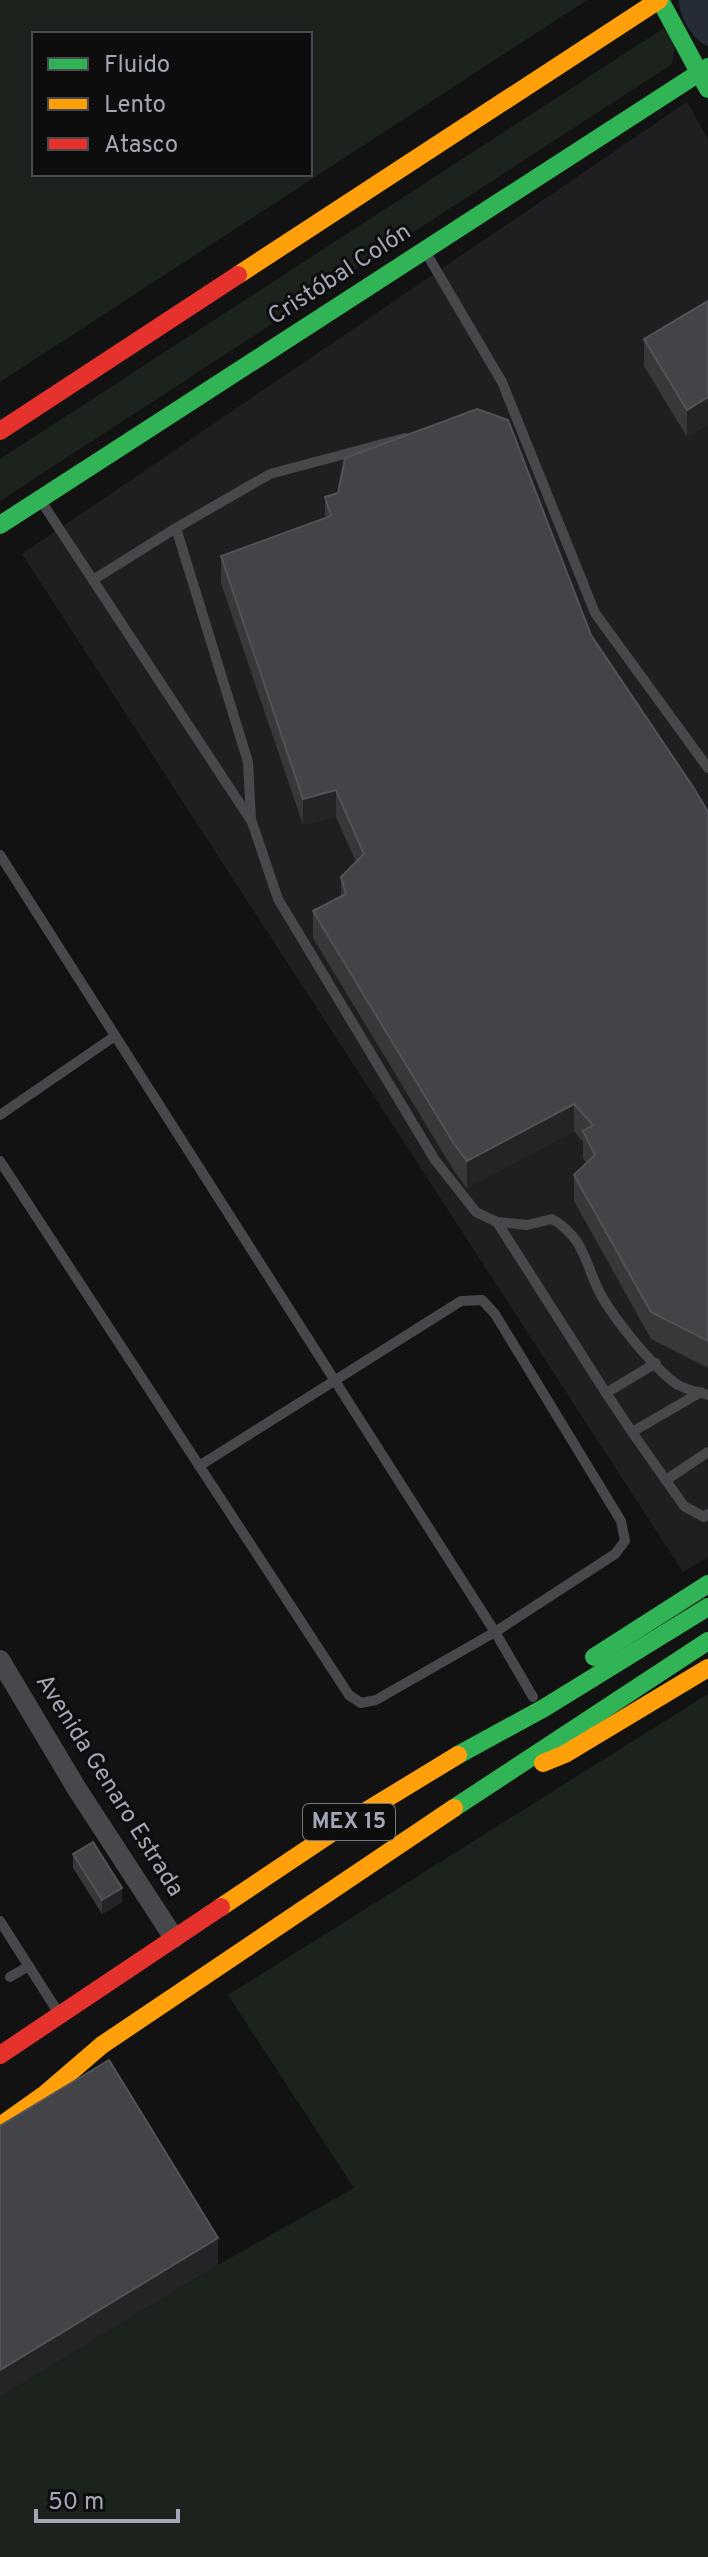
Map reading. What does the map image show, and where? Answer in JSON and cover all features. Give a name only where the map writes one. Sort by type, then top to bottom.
[{"type":"main road","points":[[0,431],[659,0],[703,68],[708,89]]},
{"type":"main road","name":"Cristóbal Colón","points":[[0,525],[703,68]]},
{"type":"main road","points":[[460,1754],[504,1715],[708,1584]]},
{"type":"main road","name":"MEX 15","points":[[0,2055],[348,1822],[460,1754],[544,1708],[708,1607]]},
{"type":"main road","name":"MEX 15","points":[[27,2084],[102,2045],[558,1737],[708,1641]]},
{"type":"main road","points":[[484,1789],[565,1754],[708,1668]]},
{"type":"main road","name":"MEX 15","points":[[0,2126],[45,2094],[102,2045]]},
{"type":"street","name":"Avenida Genaro Estrada","points":[[0,1660],[77,1789],[174,1938]]},
{"type":"lane","points":[[424,249],[502,382],[595,613],[708,768]]},
{"type":"lane","points":[[502,419],[517,416]]},
{"type":"lane","points":[[93,580],[270,474],[411,436]]},
{"type":"lane","points":[[40,499],[252,822],[278,899],[435,1160],[476,1212],[497,1222],[527,1225],[552,1219],[570,1230],[602,1296],[636,1345],[678,1385],[704,1394]]},
{"type":"lane","points":[[176,528],[248,762],[252,822]]},
{"type":"lane","points":[[0,855],[495,1632],[533,1697]]},
{"type":"lane","points":[[0,1115],[115,1036]]},
{"type":"lane","points":[[0,1161],[199,1466],[349,1695],[361,1703],[376,1700],[495,1632],[615,1554],[625,1541],[621,1521],[495,1314],[482,1300],[461,1301],[199,1466]]},
{"type":"lane","points":[[497,1222],[606,1393],[684,1506],[704,1517],[708,1514]]},
{"type":"lane","points":[[606,1393],[656,1363]]},
{"type":"lane","points":[[632,1432],[704,1394]]},
{"type":"lane","points":[[666,1480],[708,1452]]},
{"type":"lane","points":[[0,1921],[60,2014]]},
{"type":"lane","points":[[10,1977],[29,1966]]},
{"type":"shaded area","points":[[0,0],[587,0],[0,382]]},
{"type":"shaded area","points":[[679,0],[708,0],[708,46],[697,39],[688,27]]},
{"type":"shaded area","points":[[664,28],[675,45],[672,64],[0,501],[0,459]]},
{"type":"shaded area","points":[[687,102],[708,139],[708,1557],[683,1572],[22,554]]},
{"type":"shaded area","points":[[708,1694],[708,2557],[0,2557],[0,2397],[218,2265],[354,2188],[228,1995]]},
{"type":"building","points":[[708,301],[708,397],[687,410],[644,339]]},
{"type":"building","points":[[477,409],[508,420],[591,635],[708,812],[708,1341],[651,1312],[574,1175],[595,1155],[583,1131],[593,1125],[574,1104],[467,1161],[454,1144],[313,911],[346,894],[341,877],[364,854],[336,790],[303,799],[221,556],[331,516],[325,497],[338,493],[345,458]]},
{"type":"building","points":[[93,1842],[122,1888],[102,1900],[73,1854]]},
{"type":"building","points":[[109,2060],[218,2238],[0,2370],[0,2126]]},
{"type":"traffic: fast","points":[[660,0],[708,89]]},
{"type":"traffic: fast","points":[[0,525],[708,67]]},
{"type":"traffic: fast","points":[[594,1657],[708,1584]]},
{"type":"traffic: fast","points":[[458,1755],[544,1708],[708,1607]]},
{"type":"traffic: fast","points":[[454,1808],[708,1641]]},
{"type":"traffic: slow","points":[[238,275],[659,0]]},
{"type":"traffic: slow","points":[[543,1763],[565,1754],[708,1668]]},
{"type":"traffic: slow","points":[[221,1907],[348,1822],[458,1755]]},
{"type":"traffic: slow","points":[[0,2126],[45,2094],[102,2045],[454,1808]]},
{"type":"traffic: jam","points":[[0,431],[238,275]]},
{"type":"traffic: jam","points":[[0,2055],[221,1907]]}]
